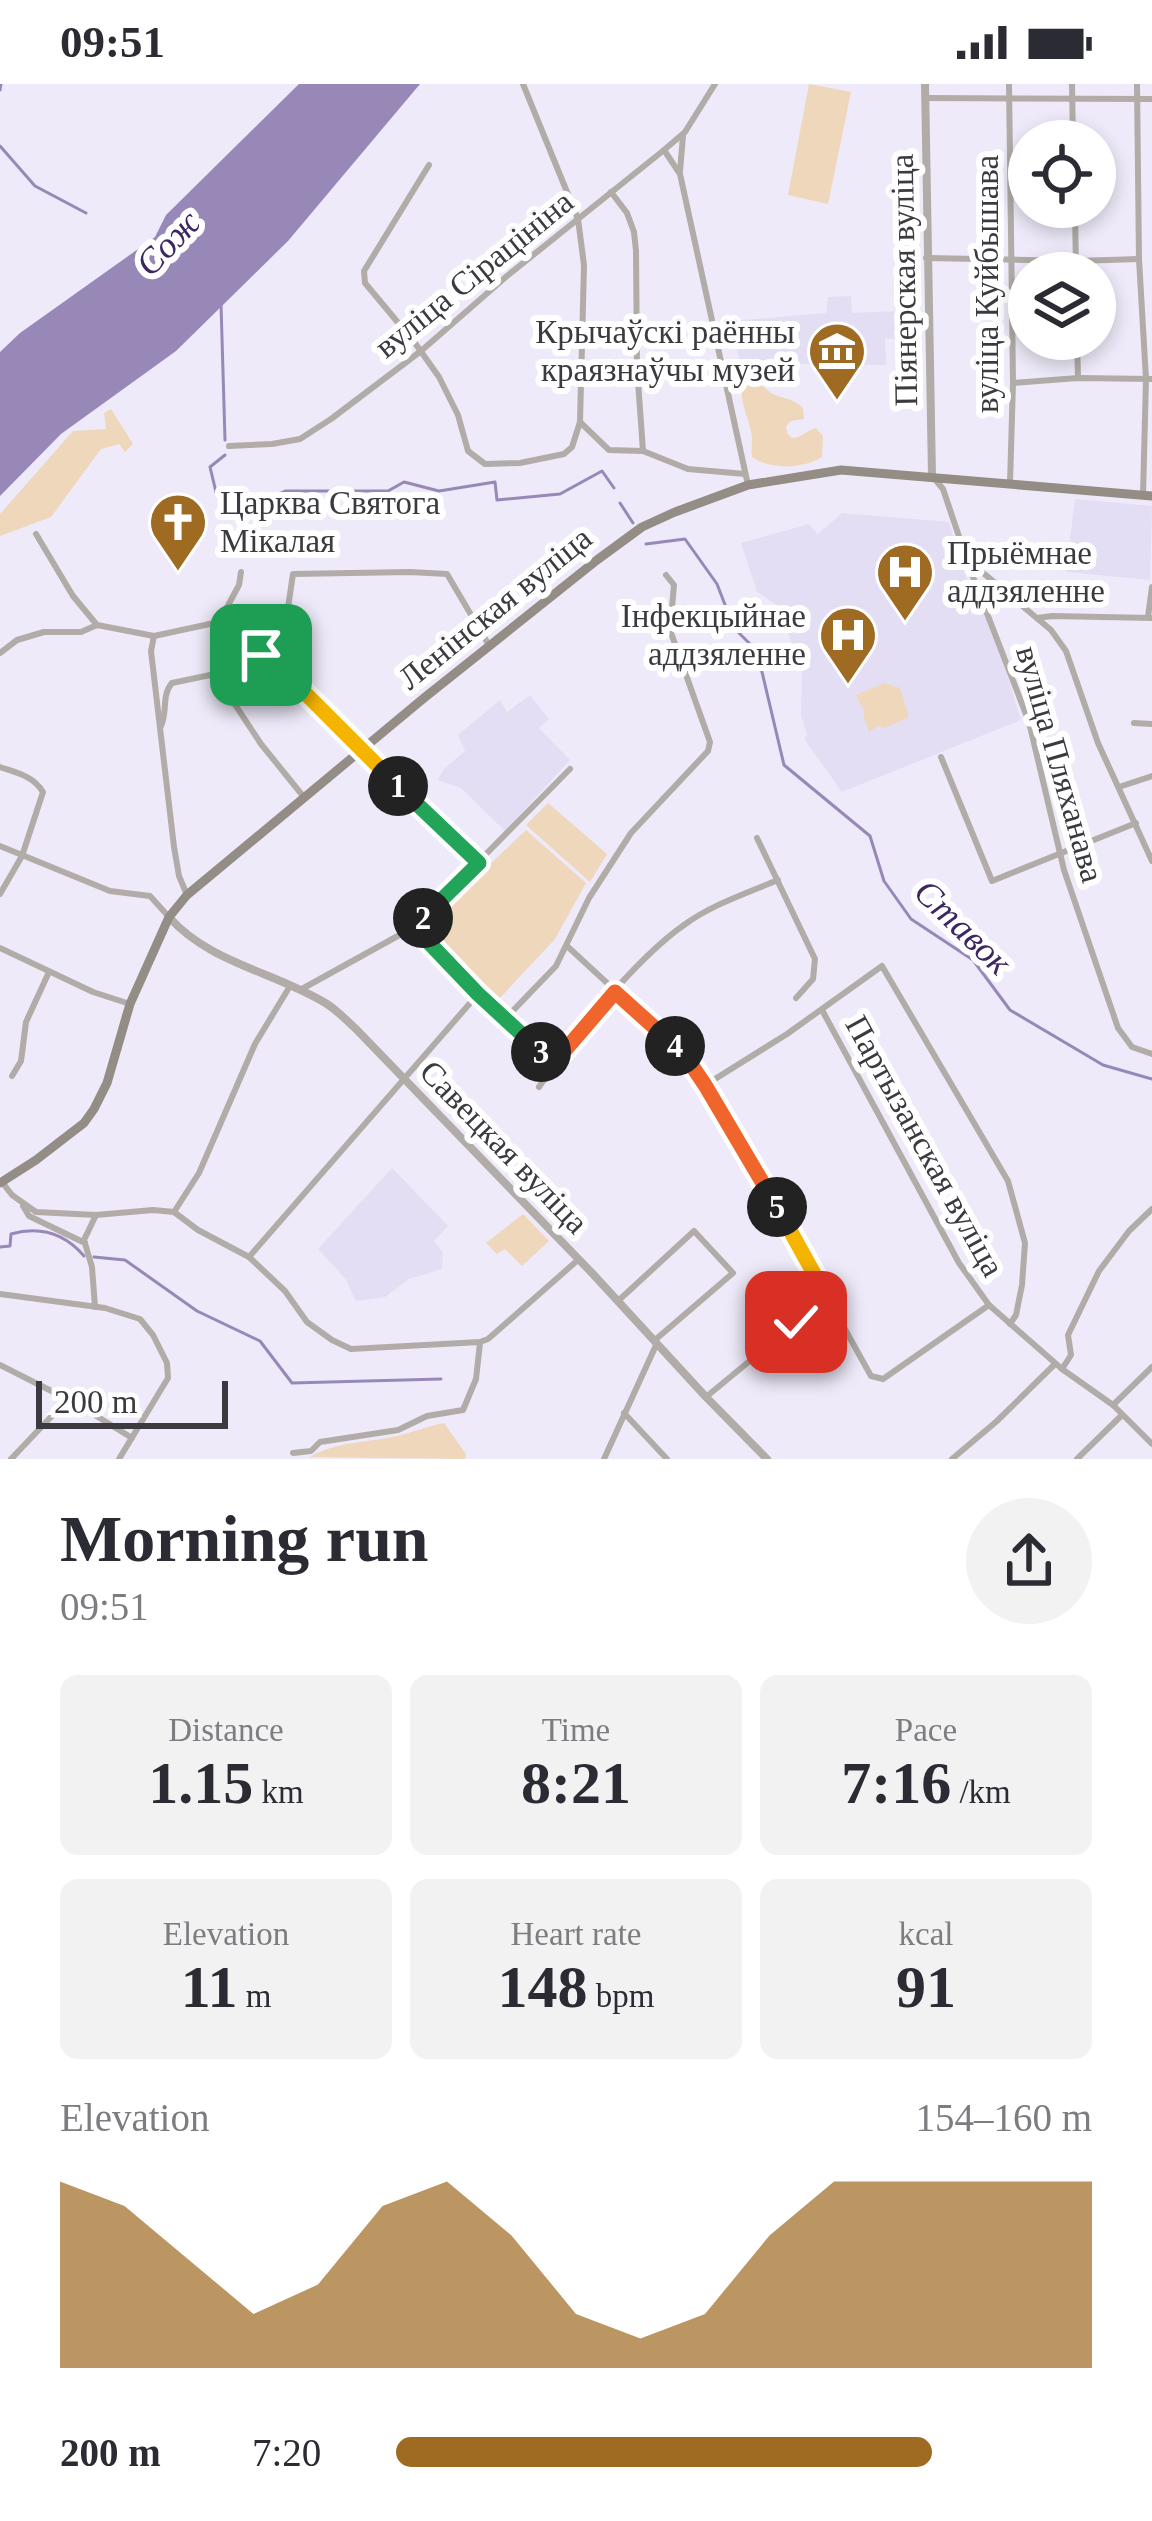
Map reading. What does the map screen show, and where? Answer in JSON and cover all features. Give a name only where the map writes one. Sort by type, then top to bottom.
[{"type":"main road","name":"Ленінская вуліца","points":[[1,1183],[84,1123],[94,1108],[107,1083],[130,1004],[169,916],[187,895],[642,527],[747,479],[841,470],[1148,495]]},
{"type":"street","points":[[429,165],[364,271],[365,283],[421,352],[450,397],[468,451],[485,464],[564,454],[580,422],[584,266],[578,219],[523,84]]},
{"type":"street","name":"вуліца Сірацініна","points":[[230,446],[300,439],[421,352],[685,132],[715,84]]},
{"type":"street","name":"Піянерская вуліца","points":[[925,84],[932,476]]},
{"type":"street","name":"вуліца Куйбышава","points":[[1009,84],[1012,252]]},
{"type":"street","points":[[1072,84],[1072,120]]},
{"type":"street","points":[[1137,84],[1139,259],[1149,379],[1148,495]]},
{"type":"street","points":[[925,98],[1152,99]]},
{"type":"street","points":[[580,422],[609,450],[643,451],[688,469],[747,479],[680,175],[685,132]]},
{"type":"street","points":[[664,150],[680,175]]},
{"type":"street","points":[[611,193],[627,213],[636,251],[643,451]]},
{"type":"street","points":[[926,258],[1008,259]]},
{"type":"street","points":[[1116,260],[1139,259]]},
{"type":"street","points":[[1142,286],[1152,286]]},
{"type":"street","name":"вуліца Куйбышава","points":[[1010,483],[1013,360]]},
{"type":"street","points":[[1078,360],[1078,378]]},
{"type":"street","points":[[1013,383],[1149,379]]},
{"type":"street","name":"вуліца Пляханава","points":[[932,476],[943,489],[1029,722],[1060,854],[1118,1028],[1132,1047],[1152,1054]]},
{"type":"street","points":[[36,534],[73,596],[97,625]]},
{"type":"street","points":[[967,559],[1051,630],[1066,651],[1098,743],[1152,861]]},
{"type":"street","points":[[0,653],[29,635],[80,632],[97,625],[154,636],[219,622],[242,572]]},
{"type":"street","points":[[279,668],[293,574],[447,574],[490,647]]},
{"type":"street","points":[[505,1019],[556,966],[589,898],[631,832],[708,751],[710,742],[670,629],[674,585],[666,575]]},
{"type":"street","points":[[1037,618],[1150,617],[1152,587]]},
{"type":"street","points":[[154,636],[151,651],[174,847],[187,895]]},
{"type":"street","points":[[161,726],[165,693],[172,683],[215,674],[250,657],[271,659],[479,863]]},
{"type":"street","points":[[215,674],[260,744],[305,799]]},
{"type":"street","points":[[1134,723],[1152,724]]},
{"type":"street","points":[[941,758],[992,880],[1136,823]]},
{"type":"street","points":[[0,767],[28,776],[43,792],[22,856],[0,894]]},
{"type":"street","points":[[174,1212],[199,1173],[254,1045],[295,987],[414,927],[570,769]]},
{"type":"street","points":[[1119,787],[1152,776]]},
{"type":"street","points":[[757,838],[815,959],[813,979],[796,998]]},
{"type":"street","points":[[0,846],[110,891],[150,896],[169,916]]},
{"type":"street","points":[[539,1087],[615,992],[684,925],[778,880]]},
{"type":"street","name":"Савецкая вуліца","points":[[169,916],[183,932],[224,955],[331,1006],[767,1459]]},
{"type":"street","points":[[414,927],[554,1063]]},
{"type":"street","points":[[566,946],[684,1054],[750,1158],[872,1376],[884,1379],[989,1305]]},
{"type":"street","points":[[0,948],[93,992],[130,1004]]},
{"type":"street","points":[[705,1085],[882,966],[1007,1181],[1024,1243],[1022,1285],[1010,1324]]},
{"type":"street","points":[[12,1076],[21,1061],[26,1022],[49,972]]},
{"type":"street","points":[[249,1258],[478,994]]},
{"type":"street","name":"Партызанская вуліца","points":[[822,1010],[959,1263],[989,1305],[1059,1367],[1113,1405],[1152,1444]]},
{"type":"street","points":[[1,1183],[29,1216],[86,1243]]},
{"type":"street","points":[[21,1203],[36,1212],[174,1212],[249,1258],[285,1291],[307,1322],[346,1348],[480,1342],[502,1330],[579,1259]]},
{"type":"street","points":[[952,1459],[1071,1355],[1071,1326],[1099,1271],[1152,1209]]},
{"type":"street","points":[[95,1307],[86,1243],[96,1215]]},
{"type":"street","points":[[604,1459],[656,1341],[733,1273],[694,1231],[618,1301]]},
{"type":"street","points":[[0,1294],[95,1307],[140,1319],[153,1335],[167,1363],[168,1378],[122,1458]]},
{"type":"street","points":[[706,1397],[827,1297]]},
{"type":"street","points":[[294,1457],[320,1442],[398,1430],[414,1420],[463,1410],[476,1379],[480,1342]]},
{"type":"street","points":[[0,1365],[132,1438]]},
{"type":"street","points":[[1113,1405],[1152,1367]]},
{"type":"street","points":[[11,1459],[67,1400]]},
{"type":"street","points":[[624,1412],[667,1459]]},
{"type":"street","points":[[1077,1459],[1122,1415]]},
{"type":"shaded area","points":[[809,84],[851,92],[828,204],[788,195]]},
{"type":"shaded area","points":[[851,296],[852,313],[917,310],[918,338],[885,339],[886,365],[740,363],[731,321],[826,313],[828,297]]},
{"type":"shaded area","points":[[756,382],[803,408],[804,419],[791,421],[787,433],[796,438],[816,428],[823,436],[822,457],[787,466],[752,457],[742,387]]},
{"type":"shaded area","points":[[111,409],[133,444],[125,452],[119,444],[101,449],[51,517],[0,536],[0,514],[73,431],[106,429],[104,413]]},
{"type":"shaded area","points":[[1075,499],[1152,506],[1150,580],[1066,572]]},
{"type":"shaded area","points":[[842,513],[949,522],[965,575],[994,633],[1021,720],[842,792],[804,739],[802,670],[777,605],[757,592],[741,543],[809,524],[818,534]]},
{"type":"shaded area","points":[[884,683],[900,688],[909,717],[869,732],[856,695]]},
{"type":"shaded area","points":[[530,695],[549,719],[539,728],[570,760],[505,831],[461,788],[437,780],[465,751],[458,735],[500,700],[507,712]]},
{"type":"shaded area","points":[[548,803],[607,854],[590,882],[526,825]]},
{"type":"shaded area","points":[[526,830],[586,883],[555,939],[499,999],[424,927]]},
{"type":"shaded area","points":[[392,1168],[448,1226],[434,1241],[443,1253],[442,1269],[409,1279],[385,1297],[356,1301],[345,1278],[318,1249]]},
{"type":"shaded area","points":[[523,1214],[549,1241],[522,1266],[505,1249],[497,1254],[486,1243]]},
{"type":"shaded area","points":[[444,1423],[465,1459],[310,1457],[341,1445]]},
{"type":"water","name":"Сож","points":[[299,84],[420,84],[288,241],[176,351],[61,434],[0,496],[0,352],[155,237],[166,215]]},
{"type":"waterway","points":[[0,90],[1,84]]},
{"type":"waterway","points":[[0,146],[35,186],[86,213]]},
{"type":"waterway","name":"Ставок","points":[[221,304],[225,440]]},
{"type":"waterway","name":"Ставок","points":[[225,455],[210,467],[216,492],[229,502],[249,506],[286,491],[388,491],[404,482],[439,491],[495,482],[497,500],[560,494],[602,471],[614,488]]},
{"type":"waterway","name":"Ставок","points":[[620,503],[633,523]]},
{"type":"waterway","name":"Ставок","points":[[646,544],[685,539],[717,584],[734,628],[757,651],[784,765],[870,836],[884,881],[911,919],[973,960],[1010,1010],[1103,1065],[1152,1079]]},
{"type":"waterway","points":[[0,1247],[10,1246],[11,1234],[42,1232],[69,1242],[84,1256]]},
{"type":"waterway","points":[[94,1257],[125,1260],[197,1311],[260,1341],[292,1383],[441,1379]]},
{"type":"place","name":"Крычаўскі раённы краязнаўчы музей","points":[[837,402]]},
{"type":"place","name":"Царква Святога Мікалая","points":[[178,573]]},
{"type":"place","name":"Прыёмнае аддзяленне","points":[[905,623]]},
{"type":"place","name":"Інфекцыйнае аддзяленне","points":[[848,686]]},
{"type":"route","points":[[261,655],[271,659],[479,863],[414,927],[478,994],[554,1063],[615,992],[684,1054],[750,1158],[827,1297],[796,1322]]}]
